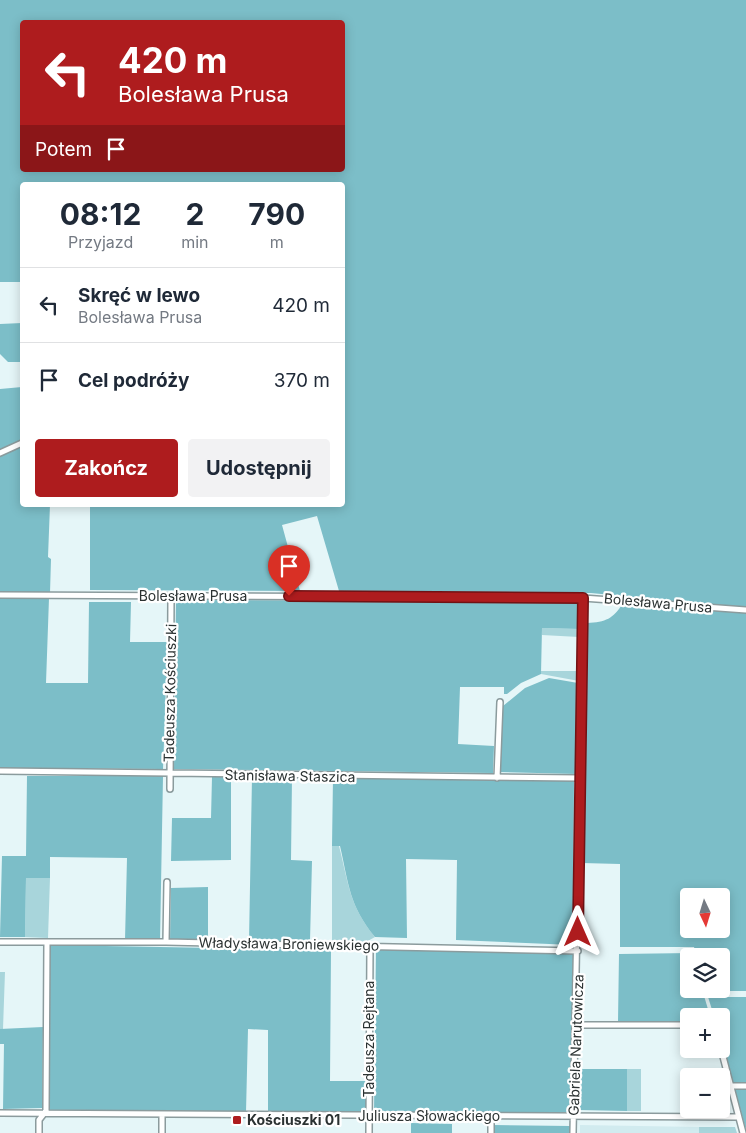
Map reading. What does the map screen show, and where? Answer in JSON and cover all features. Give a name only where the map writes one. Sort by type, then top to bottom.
[{"type":"street","points":[[0,453],[20,444]]},
{"type":"street","name":"Bolesława Prusa","points":[[0,595],[583,598],[746,610]]},
{"type":"street","name":"Tadeusza Kościuszki","points":[[170,789],[172,597]]},
{"type":"street","name":"Gabriela Narutowicza","points":[[573,1133],[578,951],[583,598]]},
{"type":"street","points":[[497,778],[500,702]]},
{"type":"street","name":"Stanisława Staszica","points":[[0,772],[579,778]]},
{"type":"street","points":[[166,942],[167,882]]},
{"type":"street","name":"Władysława Broniewskiego","points":[[0,942],[166,942],[578,951]]},
{"type":"street","points":[[39,1133],[39,1120],[46,1111],[47,942]]},
{"type":"street","name":"Tadeusza Rejtana","points":[[369,1133],[370,946]]},
{"type":"street","points":[[576,1025],[680,1025]]},
{"type":"street","points":[[730,1086],[746,1086]]},
{"type":"street","points":[[730,1089],[742,1133]]},
{"type":"street","name":"Juliusza Słowackiego","points":[[0,1113],[738,1117]]},
{"type":"street","points":[[162,1114],[162,1133]]},
{"type":"street","points":[[491,1117],[491,1133]]},
{"type":"shaded area","points":[[0,0],[746,0],[746,608],[591,593],[339,591],[317,516],[282,525],[300,591],[90,590],[90,507],[345,507],[345,182],[20,182],[20,282],[0,282]]},
{"type":"shaded area","points":[[20,323],[20,362],[8,362],[0,354],[0,324]]},
{"type":"shaded area","points":[[20,387],[20,507],[50,507],[48,557],[51,559],[50,593],[0,593],[0,389]]},
{"type":"shaded area","points":[[0,598],[49,598],[46,683],[88,683],[89,602],[131,602],[130,642],[170,642],[169,684],[166,684],[163,769],[0,768]]},
{"type":"shaded area","points":[[176,600],[579,601],[579,629],[542,628],[541,674],[521,683],[507,694],[504,694],[504,687],[460,687],[458,744],[494,746],[493,773],[174,769]]},
{"type":"shaded area","points":[[623,603],[746,612],[746,991],[730,991],[730,948],[620,947],[620,864],[582,863],[587,623],[599,622],[612,616]]},
{"type":"shaded area","points":[[542,628],[579,629],[579,637],[542,635]]},
{"type":"shaded area","points":[[541,671],[579,671],[579,681],[541,674]]},
{"type":"shaded area","points":[[549,678],[578,683],[577,774],[500,772],[503,706],[525,688]]},
{"type":"shaded area","points":[[27,776],[163,776],[160,941],[125,940],[127,858],[50,857],[50,878],[26,878],[25,937],[0,937],[2,856],[26,856]]},
{"type":"shaded area","points":[[212,777],[231,777],[231,860],[171,861],[172,818],[211,818]]},
{"type":"shaded area","points":[[252,777],[292,777],[291,860],[312,861],[310,941],[249,941]]},
{"type":"shaded area","points":[[333,778],[574,781],[573,945],[456,940],[457,860],[406,859],[407,938],[375,937],[366,926],[351,894],[340,846],[332,846]]},
{"type":"shaded area","points":[[332,846],[339,846],[351,894],[366,926],[375,937],[366,942],[332,941]]},
{"type":"shaded area","points":[[26,877],[50,878],[48,938],[25,937]]},
{"type":"shaded area","points":[[208,887],[208,941],[170,941],[171,888]]},
{"type":"shaded area","points":[[50,945],[331,950],[330,1081],[366,1081],[366,1113],[268,1112],[268,1030],[248,1029],[246,1112],[49,1111]]},
{"type":"shaded area","points":[[376,949],[573,953],[571,1112],[494,1114],[374,1113]]},
{"type":"shaded area","points":[[680,953],[680,998],[705,998],[708,1008],[680,1008],[680,1022],[618,1022],[619,954]]},
{"type":"shaded area","points":[[0,972],[5,972],[3,1029],[0,1029]]},
{"type":"shaded area","points":[[746,997],[746,1130],[726,1058],[730,1058],[730,1008],[711,1008],[708,998]]},
{"type":"shaded area","points":[[43,1027],[42,1108],[3,1109],[4,1044],[0,1044],[0,1029]]},
{"type":"shaded area","points":[[579,1069],[627,1069],[627,1111],[579,1110]]},
{"type":"shaded area","points":[[627,1069],[641,1069],[641,1111],[627,1111]]},
{"type":"shaded area","points":[[411,1123],[452,1124],[452,1133],[411,1133]]},
{"type":"shaded area","points":[[493,1125],[570,1126],[570,1133],[493,1133]]},
{"type":"shaded area","points":[[580,1125],[699,1127],[699,1133],[580,1133]]},
{"type":"shaded area","points":[[699,1127],[735,1127],[737,1133],[699,1133]]},
{"type":"place","name":"Kościuszki 01","points":[[237,1120]]},
{"type":"route","points":[[289,596],[463,597],[478,599],[583,598],[578,932]]}]
